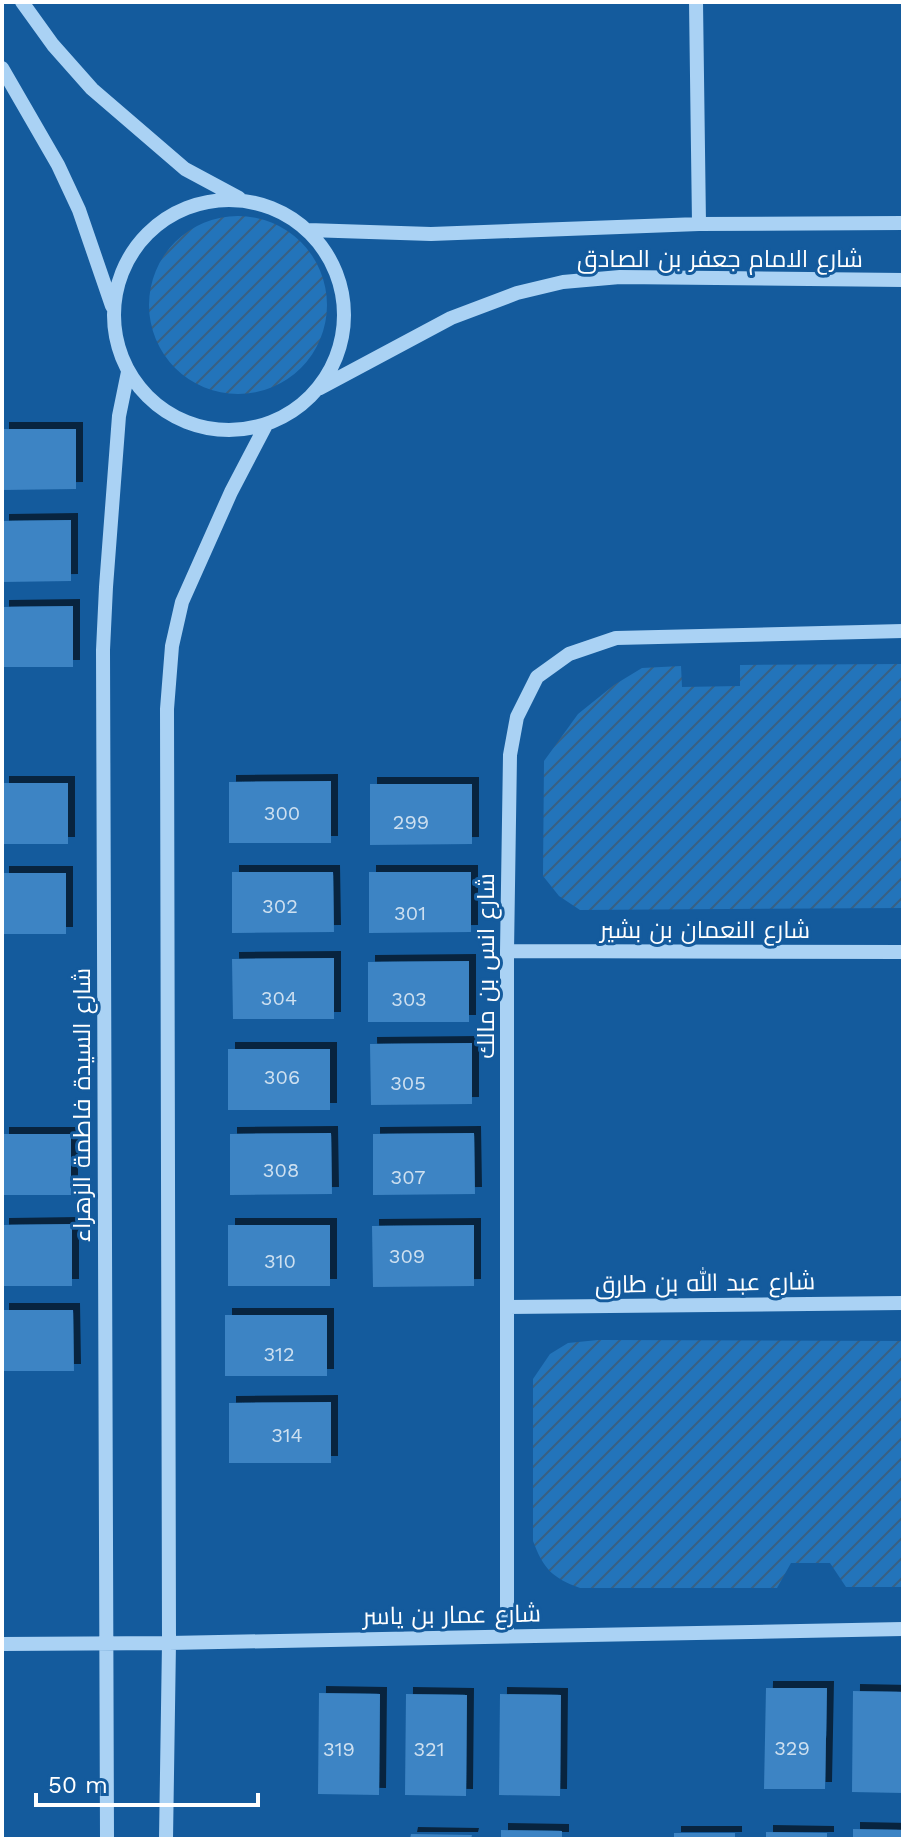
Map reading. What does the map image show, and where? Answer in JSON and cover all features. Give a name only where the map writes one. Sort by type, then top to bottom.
[{"type":"street","points":[[2,68],[64,176],[84,223],[113,310],[117,342],[128,372],[144,393],[164,411],[187,423],[213,430],[240,431],[266,425],[300,407],[320,388],[337,358],[345,324],[343,289],[330,257],[308,230],[278,210],[242,200],[185,169],[92,89],[53,45],[22,2]]},
{"type":"street","points":[[696,2],[699,224]]},
{"type":"street","points":[[113,310],[119,279],[133,251],[154,227],[181,210],[211,201],[242,200]]},
{"type":"street","name":"شارع الامام جعفر بن الصادق","points":[[308,230],[431,234],[699,224],[903,223]]},
{"type":"street","name":"شارع الامام جعفر بن الصادق","points":[[320,388],[451,318],[517,293],[563,282],[620,277],[903,280]]},
{"type":"street","name":"شارع السيدة فاطمة الزهراء","points":[[107,1839],[103,650],[119,416],[128,372]]},
{"type":"street","points":[[166,1839],[169,1643],[167,709],[172,646],[182,602],[231,492],[266,425]]},
{"type":"street","name":"شارع انس بن مالك","points":[[507,1636],[507,951],[510,755],[517,717],[537,677],[569,654],[616,638],[903,631]]},
{"type":"street","name":"شارع النعمان بن بشير","points":[[507,951],[903,952]]},
{"type":"street","name":"شارع عبد الله بن طارق","points":[[508,1307],[903,1303]]},
{"type":"street","name":"شارع عمار بن ياسر","points":[[2,1644],[903,1629]]},
{"type":"shaded area","points":[[238,216],[272,223],[301,242],[320,271],[327,305],[320,339],[301,368],[272,387],[238,394],[204,387],[175,368],[156,339],[149,305],[156,271],[175,242],[204,223]]},
{"type":"shaded area","points":[[903,664],[903,908],[580,910],[559,896],[543,876],[544,761],[578,714],[614,685],[642,668],[681,666],[682,687],[740,686],[740,665]]},
{"type":"shaded area","points":[[598,1340],[903,1341],[903,1587],[846,1587],[830,1563],[791,1563],[777,1588],[580,1588],[555,1576],[545,1565],[533,1541],[533,1379],[550,1354],[568,1343]]},
{"type":"building","points":[[2,429],[76,429],[76,489],[2,490]]},
{"type":"building","points":[[71,520],[71,581],[2,582],[2,521]]},
{"type":"building","points":[[73,606],[73,667],[2,667],[2,607]]},
{"type":"building","points":[[331,781],[331,843],[229,843],[229,782]]},
{"type":"building","points":[[2,783],[68,783],[68,844],[2,844]]},
{"type":"building","points":[[370,784],[472,784],[472,844],[370,845]]},
{"type":"building","points":[[232,872],[333,872],[334,932],[232,933]]},
{"type":"building","points":[[369,872],[471,872],[471,932],[369,933]]},
{"type":"building","points":[[2,873],[66,873],[66,934],[2,934]]},
{"type":"building","points":[[334,958],[334,1019],[233,1019],[232,959]]},
{"type":"building","points":[[469,961],[469,1022],[368,1022],[368,962]]},
{"type":"building","points":[[472,1043],[472,1104],[371,1105],[370,1044]]},
{"type":"building","points":[[228,1049],[330,1049],[330,1110],[228,1110]]},
{"type":"building","points":[[331,1133],[332,1194],[230,1195],[230,1134]]},
{"type":"building","points":[[474,1133],[475,1194],[373,1195],[373,1134]]},
{"type":"building","points":[[2,1134],[71,1134],[71,1195],[2,1195]]},
{"type":"building","points":[[72,1224],[72,1286],[2,1286],[2,1225]]},
{"type":"building","points":[[228,1225],[330,1225],[330,1286],[228,1286]]},
{"type":"building","points":[[474,1225],[474,1286],[373,1287],[372,1226]]},
{"type":"building","points":[[2,1310],[73,1310],[74,1371],[2,1371]]},
{"type":"building","points":[[225,1315],[327,1315],[327,1376],[225,1376]]},
{"type":"building","points":[[331,1402],[331,1463],[229,1463],[229,1403]]},
{"type":"building","points":[[766,1688],[827,1688],[825,1789],[764,1789]]},
{"type":"building","points":[[853,1691],[903,1692],[903,1793],[852,1792]]},
{"type":"building","points":[[319,1693],[380,1694],[379,1795],[318,1794]]},
{"type":"building","points":[[406,1694],[467,1695],[466,1796],[405,1795]]},
{"type":"building","points":[[500,1694],[561,1695],[560,1796],[499,1795]]},
{"type":"building","points":[[853,1829],[903,1830],[903,1839],[853,1839]]},
{"type":"building","points":[[501,1830],[562,1831],[562,1839],[501,1839]]},
{"type":"building","points":[[766,1832],[827,1833],[827,1839],[766,1839]]},
{"type":"building","points":[[674,1833],[735,1833],[735,1839],[674,1839]]},
{"type":"building","points":[[411,1834],[472,1835],[471,1839],[410,1839]]}]
